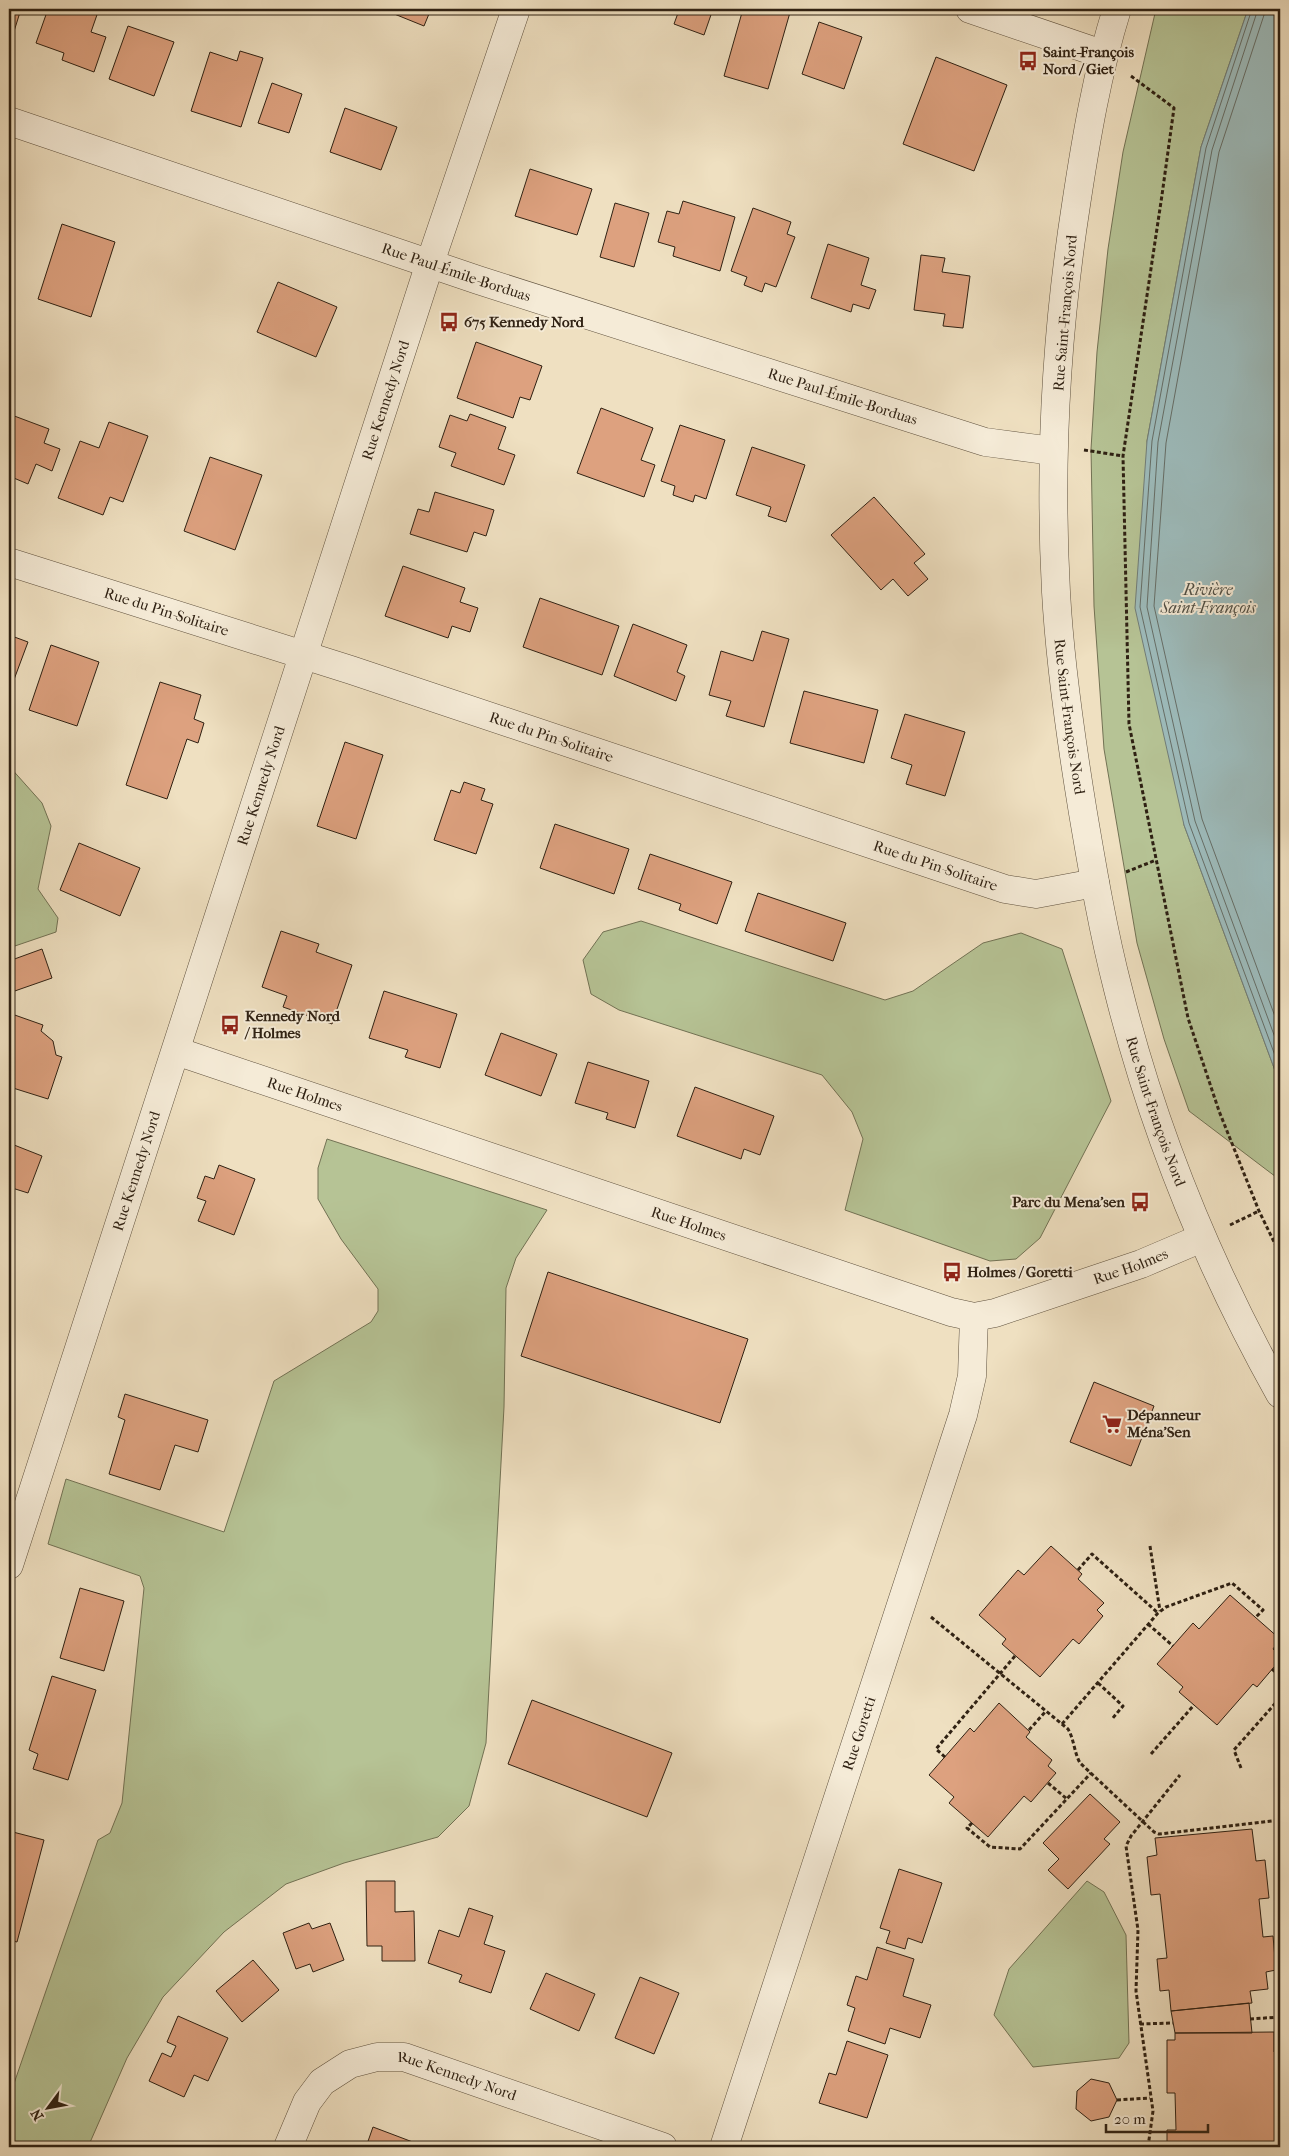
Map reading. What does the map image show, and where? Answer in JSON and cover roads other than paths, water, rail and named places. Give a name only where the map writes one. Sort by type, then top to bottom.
[{"type":"street","name":"Rue Kennedy Nord","points":[[9,1565],[430,263],[516,9]]},
{"type":"street","points":[[970,9],[1102,54]]},
{"type":"street","name":"Rue Saint-François Nord","points":[[1117,9],[1102,54],[1068,260],[1053,451],[1056,595],[1062,660],[1095,883],[1118,990],[1136,1054],[1159,1127],[1202,1238],[1280,1394]]},
{"type":"street","name":"Rue Paul-Émile-Borduas","points":[[9,121],[430,263],[985,442],[1053,451]]},
{"type":"street","name":"Rue du Pin-Solitaire","points":[[9,562],[304,656],[1005,889],[1036,894],[1095,883]]},
{"type":"street","name":"Rue Holmes","points":[[176,1050],[941,1309],[974,1317],[995,1313],[1141,1264],[1202,1238]]},
{"type":"street","name":"Rue Goretti","points":[[724,2147],[964,1415],[972,1376],[974,1317]]},
{"type":"street","name":"Rue Kennedy Nord","points":[[288,2147],[307,2102],[322,2082],[350,2064],[377,2057],[404,2057],[662,2147]]},
{"type":"water","name":"Rivière Saint-François","points":[[1248,9],[1280,9],[1280,1084],[1184,825],[1135,608],[1147,441],[1201,147]]},
{"type":"place","name":"Saint-François Nord / Giet","points":[[1028,61]]},
{"type":"place","name":"675 Kennedy Nord","points":[[449,322]]},
{"type":"place","name":"Kennedy Nord / Holmes","points":[[230,1025]]},
{"type":"place","name":"Parc du Mena'sen","points":[[1140,1202]]},
{"type":"place","name":"Holmes / Goretti","points":[[952,1272]]},
{"type":"place","name":"Dépanneur Ména'Sen","points":[[1112,1424]]}]
